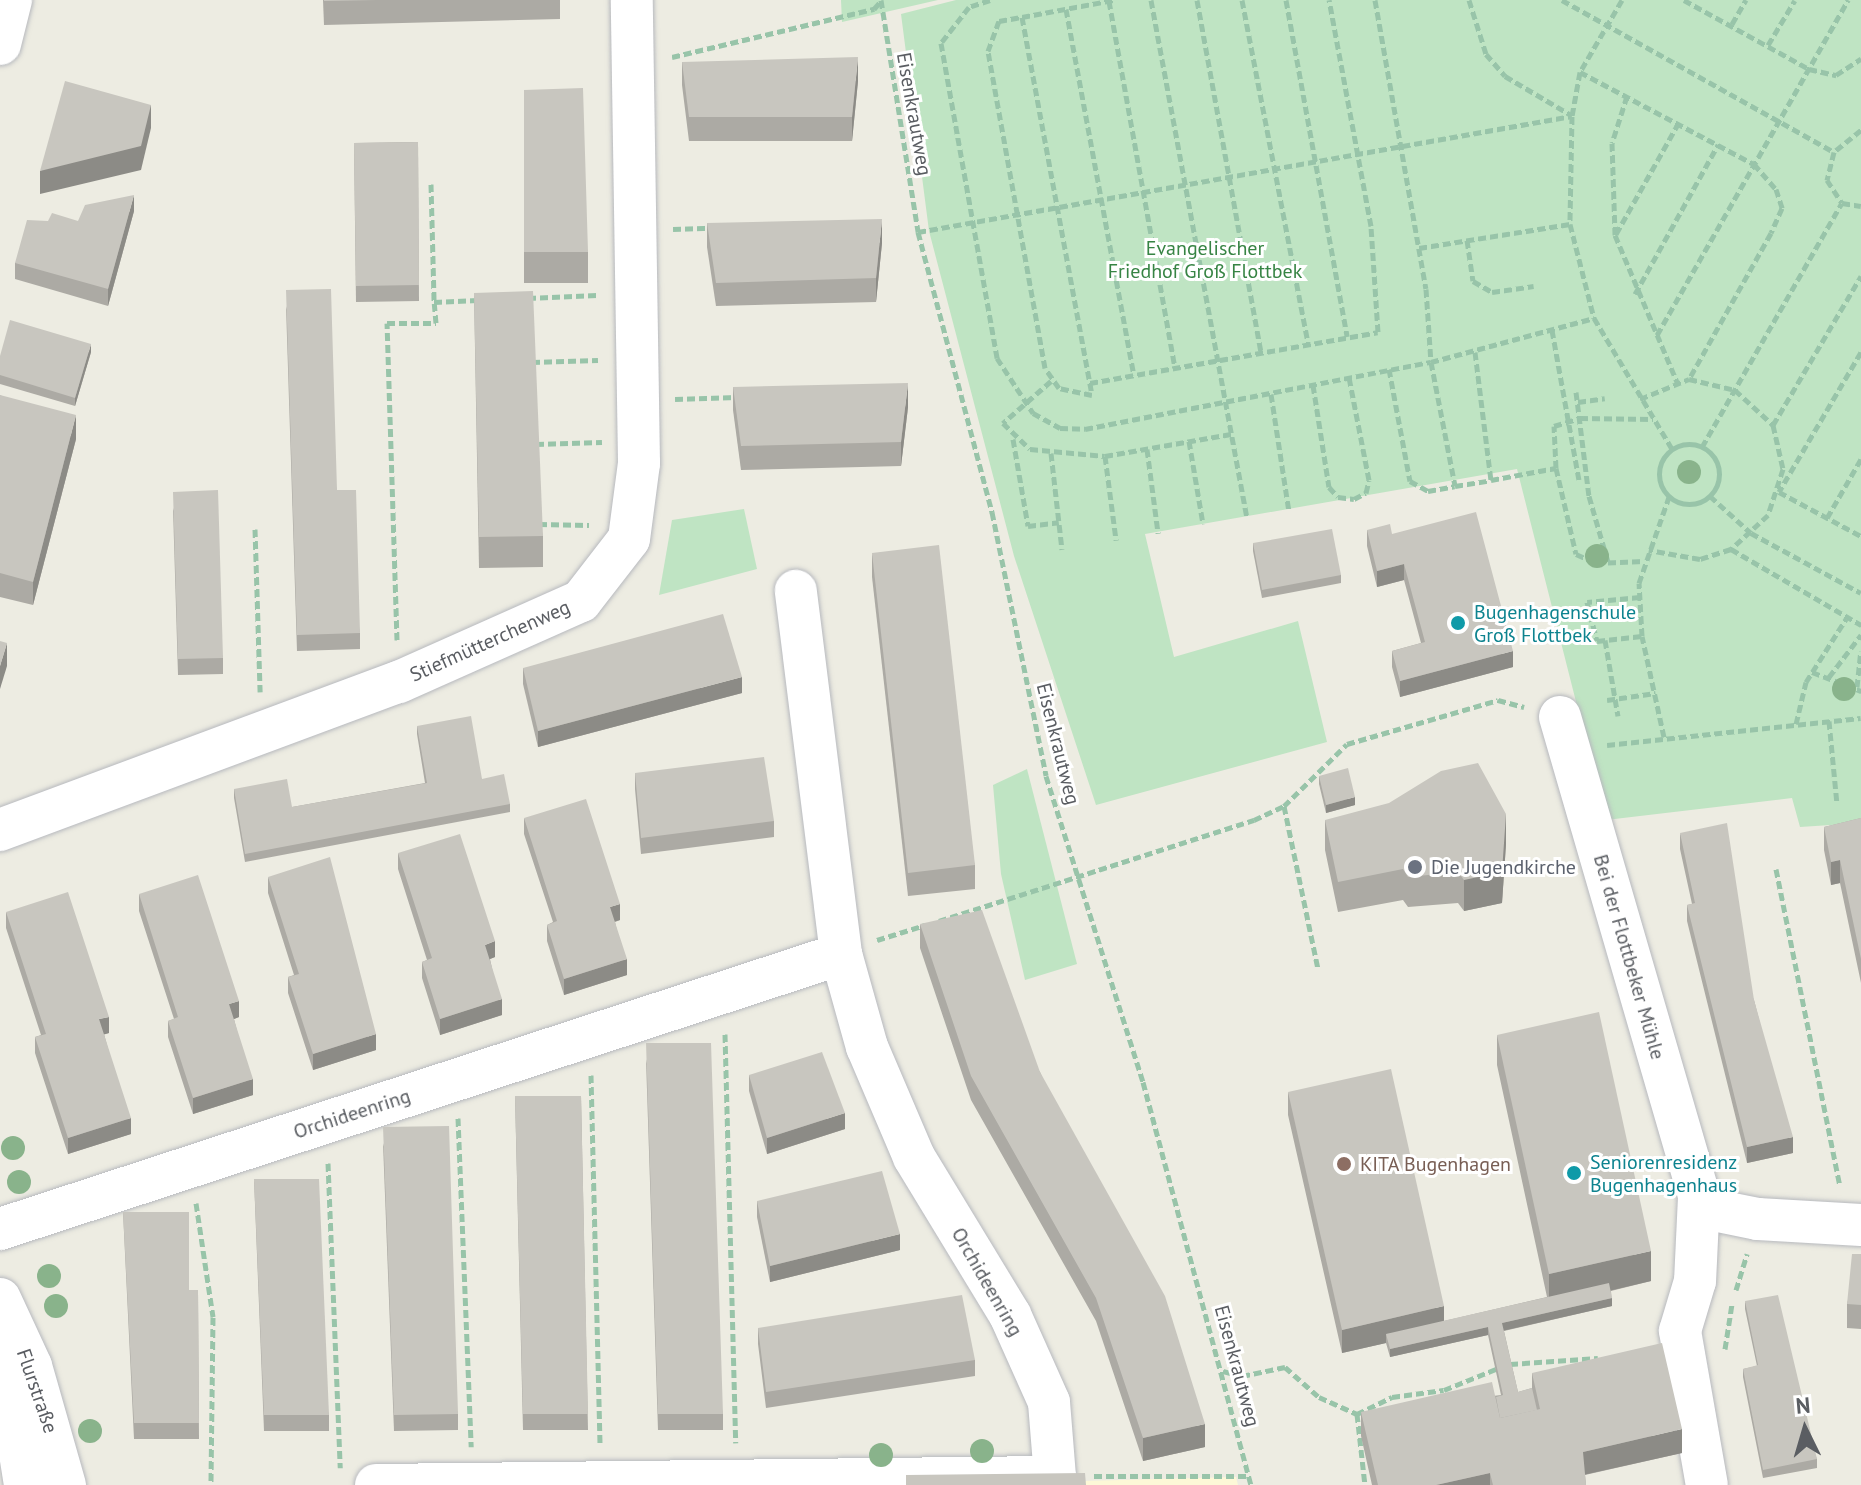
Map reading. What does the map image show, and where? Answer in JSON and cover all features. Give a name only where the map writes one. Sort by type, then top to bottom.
[{"type":"street","points":[[0,44],[11,0]]},
{"type":"street","name":"Stiefmütterchenweg","points":[[0,830],[399,682],[581,601],[629,539],[639,441],[634,293],[632,11]]},
{"type":"street","name":"Orchideenring","points":[[796,591],[841,954],[867,1047],[914,1157],[1010,1315],[1049,1402],[1055,1477]]},
{"type":"street","name":"Bei der Flottbeker Mühle","points":[[1565,733],[1699,1197],[1695,1281],[1680,1331],[1707,1485]]},
{"type":"street","name":"Orchideenring","points":[[0,1229],[841,954]]},
{"type":"street","points":[[1699,1197],[1718,1211],[1758,1219],[1854,1224]]},
{"type":"street","name":"Flurstraße","points":[[0,1299],[31,1366],[65,1485]]},
{"type":"street","name":"Flurstraße","points":[[0,1325],[25,1485]]},
{"type":"street","points":[[376,1485],[1055,1477]]},
{"type":"path","points":[[632,11],[658,60],[874,9],[882,0]]},
{"type":"path","name":"Eisenkrautweg","points":[[882,0],[918,232],[992,512],[1046,776],[1079,877],[1223,1371],[1251,1485]]},
{"type":"path","points":[[990,0],[969,7],[941,43],[997,358],[1025,404],[1060,428],[1085,429],[1431,362],[1594,318]]},
{"type":"path","points":[[1051,381],[988,51],[999,21],[1112,0],[1175,368]]},
{"type":"path","points":[[1151,0],[1247,518]]},
{"type":"path","points":[[1197,0],[1261,352]]},
{"type":"path","points":[[1242,0],[1308,344]]},
{"type":"path","points":[[1286,0],[1347,337]]},
{"type":"path","points":[[1090,383],[1378,332],[1358,154],[1329,0]]},
{"type":"path","points":[[1375,0],[1403,146],[1419,248],[1431,362],[1455,486]]},
{"type":"path","points":[[1469,0],[1486,54],[1505,76],[1572,116]]},
{"type":"path","points":[[1562,0],[1834,152]]},
{"type":"path","points":[[1622,0],[1580,72],[1572,116],[1570,224],[1594,318],[1672,449]]},
{"type":"path","points":[[1684,0],[1809,69],[1836,75],[1861,59]]},
{"type":"path","points":[[1732,24],[1746,0]]},
{"type":"path","points":[[1768,45],[1795,0]]},
{"type":"path","points":[[1657,335],[1848,0]]},
{"type":"path","points":[[1066,9],[1134,375]]},
{"type":"path","points":[[1022,17],[1092,395],[1051,381]]},
{"type":"path","points":[[1580,72],[1754,164],[1776,189],[1782,208],[1689,379]]},
{"type":"path","points":[[1627,96],[1612,143],[1615,235],[1635,294],[1677,382]]},
{"type":"path","points":[[918,232],[1572,116]]},
{"type":"path","points":[[1615,235],[1678,124]]},
{"type":"path","points":[[1861,130],[1834,152],[1827,180],[1842,203],[1861,206]]},
{"type":"path","points":[[1635,294],[1718,145]]},
{"type":"path","points":[[399,682],[387,323],[436,323],[431,184]]},
{"type":"path","points":[[1702,447],[1842,203]]},
{"type":"path","points":[[1419,248],[1570,224]]},
{"type":"path","points":[[634,231],[727,227]]},
{"type":"path","points":[[1467,240],[1473,281],[1492,292],[1534,286]]},
{"type":"path","points":[[1773,425],[1861,276]]},
{"type":"path","points":[[511,299],[634,293]]},
{"type":"path","points":[[434,302],[496,299]]},
{"type":"path","points":[[1552,330],[1571,421],[1579,480]]},
{"type":"path","points":[[1475,352],[1491,480]]},
{"type":"path","points":[[1649,550],[1700,559],[1731,549],[1751,533],[1779,492],[1861,352]]},
{"type":"path","points":[[531,362],[748,397]]},
{"type":"path","points":[[1389,369],[1410,481],[1428,491],[1556,468]]},
{"type":"path","points":[[1313,385],[1329,487],[1338,497],[1354,499],[1366,493],[1369,480],[1349,377]]},
{"type":"path","points":[[1640,399],[1689,379],[1735,390],[1773,425],[1783,469],[1779,492]]},
{"type":"path","points":[[1051,381],[1003,423],[1013,438],[1028,526],[1059,522]]},
{"type":"path","points":[[1576,392],[1589,496],[1608,562]]},
{"type":"path","points":[[1271,394],[1289,511]]},
{"type":"path","points":[[1578,402],[1605,398]]},
{"type":"path","points":[[1644,561],[1608,562],[1576,554],[1550,430],[1580,418],[1653,419]]},
{"type":"path","points":[[1013,438],[1051,453],[1105,456],[1231,434]]},
{"type":"path","points":[[535,444],[639,441]]},
{"type":"path","points":[[1189,441],[1203,524]]},
{"type":"path","points":[[1672,449],[1702,447]]},
{"type":"path","points":[[1702,447],[1717,465],[1710,496]]},
{"type":"path","points":[[1147,449],[1158,533]]},
{"type":"path","points":[[1664,737],[1642,636],[1640,597],[1644,561],[1669,497],[1659,475],[1672,449]]},
{"type":"path","points":[[1051,453],[1062,549]]},
{"type":"path","points":[[1105,456],[1116,540]]},
{"type":"path","points":[[1827,518],[1861,459]]},
{"type":"path","points":[[1779,492],[1861,536]]},
{"type":"path","points":[[1669,497],[1690,504],[1710,496]]},
{"type":"path","points":[[1710,496],[1751,533],[1861,593]]},
{"type":"path","points":[[538,524],[631,526]]},
{"type":"path","points":[[255,529],[261,733]]},
{"type":"path","points":[[1731,549],[1861,625]]},
{"type":"path","points":[[1640,597],[1587,602],[1597,641],[1642,636]]},
{"type":"path","points":[[1796,724],[1812,672],[1846,619]]},
{"type":"path","points":[[1829,677],[1861,635]]},
{"type":"path","points":[[1605,640],[1618,716]]},
{"type":"path","points":[[1812,672],[1859,689],[1861,651]]},
{"type":"path","points":[[1607,700],[1655,693]]},
{"type":"path","points":[[841,954],[1284,806],[1347,744],[1498,700],[1565,733],[1664,737],[1861,718]]},
{"type":"path","points":[[1829,721],[1837,804]]},
{"type":"path","points":[[1284,806],[1318,969]]},
{"type":"path","points":[[1776,869],[1854,1224]]},
{"type":"path","points":[[724,993],[737,1480]]},
{"type":"path","points":[[577,1041],[592,1080],[601,1482]]},
{"type":"path","points":[[447,1083],[463,1135],[472,1484]]},
{"type":"path","points":[[316,1125],[335,1205],[341,1485]]},
{"type":"path","points":[[185,1168],[200,1215],[213,1317],[211,1485]]},
{"type":"path","points":[[1724,1359],[1758,1219]]},
{"type":"path","points":[[1510,1364],[1613,1355]]},
{"type":"path","points":[[1223,1371],[1242,1376],[1285,1367],[1319,1397],[1357,1414]]},
{"type":"path","points":[[1357,1414],[1392,1397],[1444,1390],[1496,1369]]},
{"type":"path","points":[[1357,1414],[1365,1485]]},
{"type":"path","points":[[1055,1477],[1249,1476]]},
{"type":"shaded area","points":[[1236,1477],[1238,1485],[930,1485]]},
{"type":"green space","points":[[841,0],[938,0],[842,22]]},
{"type":"green space","name":"Evangelischer Friedhof Groß Flottbek","points":[[956,0],[1861,0],[1861,823],[1800,827],[1792,798],[1606,820],[1517,469],[1145,534],[1174,657],[1298,621],[1327,742],[1096,805],[1014,556],[929,231],[901,14]]},
{"type":"green space","points":[[744,509],[757,569],[659,595],[672,520]]},
{"type":"green space","points":[[1027,769],[1077,964],[1025,980],[1001,874],[993,785]]},
{"type":"building","points":[[858,57],[852,117],[689,117],[682,62]]},
{"type":"building","points":[[65,81],[151,105],[141,146],[40,171]]},
{"type":"building","points":[[583,88],[588,252],[524,252],[524,90]]},
{"type":"building","points":[[418,142],[419,285],[356,286],[354,143]]},
{"type":"building","points":[[134,195],[108,289],[15,263],[27,220],[48,221],[52,213],[78,221],[85,205]]},
{"type":"building","points":[[882,219],[876,278],[716,283],[707,223]]},
{"type":"building","points":[[331,289],[337,490],[356,490],[360,633],[297,635],[286,290]]},
{"type":"building","points":[[533,291],[543,536],[479,537],[474,293]]},
{"type":"building","points":[[10,320],[91,344],[75,398],[0,375],[0,356]]},
{"type":"building","points":[[908,383],[901,442],[741,446],[733,387]]},
{"type":"building","points":[[0,395],[76,415],[33,582],[0,573]]},
{"type":"building","points":[[218,490],[223,658],[178,659],[173,492]]},
{"type":"building","name":"Bugenhagenschule Groß Flottbek","points":[[1476,512],[1513,651],[1400,681],[1392,651],[1425,642],[1404,564],[1377,571],[1367,530],[1390,524],[1392,534]]},
{"type":"building","points":[[1332,529],[1341,575],[1262,590],[1253,543]]},
{"type":"building","points":[[939,545],[975,865],[908,873],[872,553]]},
{"type":"building","points":[[723,614],[742,677],[538,731],[523,668]]},
{"type":"building","points":[[0,641],[7,643],[0,666]]},
{"type":"building","points":[[471,716],[482,779],[504,774],[510,804],[245,854],[234,789],[287,779],[292,807],[427,783],[417,726]]},
{"type":"building","points":[[764,757],[774,821],[641,838],[635,773]]},
{"type":"building","name":"Die Jugendkirche","points":[[1478,763],[1506,814],[1502,872],[1464,880],[1458,872],[1408,877],[1403,869],[1338,882],[1325,820],[1389,803],[1441,771]]},
{"type":"building","points":[[1348,768],[1355,797],[1326,805],[1319,776]]},
{"type":"building","points":[[586,799],[620,904],[610,907],[627,959],[564,979],[547,925],[557,921],[524,818]]},
{"type":"building","points":[[1861,818],[1861,959],[1840,860],[1831,862],[1824,827]]},
{"type":"building","points":[[1727,823],[1754,1000],[1793,1137],[1747,1147],[1687,905],[1695,903],[1680,833]]},
{"type":"building","points":[[460,834],[495,941],[485,945],[502,999],[440,1019],[422,962],[432,958],[398,853]]},
{"type":"building","points":[[330,857],[376,1034],[313,1054],[288,977],[299,974],[268,877]]},
{"type":"building","points":[[198,875],[239,1001],[229,1004],[253,1079],[193,1098],[168,1021],[178,1017],[139,894]]},
{"type":"building","points":[[68,892],[109,1017],[99,1019],[131,1118],[68,1138],[35,1037],[46,1034],[6,912]]},
{"type":"building","points":[[982,910],[1040,1072],[1165,1296],[1205,1424],[1143,1438],[1096,1298],[971,1076],[920,924]]},
{"type":"building","name":"Seniorenresidenz Bugenhagenhaus","points":[[1599,1012],[1651,1251],[1549,1274],[1497,1035]]},
{"type":"building","points":[[646,1043],[711,1043],[723,1414],[658,1414]]},
{"type":"building","points":[[822,1052],[845,1113],[767,1138],[749,1075]]},
{"type":"building","points":[[1391,1069],[1444,1306],[1342,1330],[1288,1092]]},
{"type":"building","points":[[515,1096],[581,1096],[588,1414],[523,1414]]},
{"type":"building","points":[[449,1126],[458,1414],[394,1415],[383,1127]]},
{"type":"building","points":[[882,1171],[900,1234],[770,1266],[757,1201]]},
{"type":"building","points":[[254,1179],[319,1179],[329,1415],[264,1415]]},
{"type":"building","points":[[123,1212],[189,1212],[189,1290],[198,1290],[199,1423],[134,1423]]},
{"type":"building","points":[[1852,1254],[1861,1254],[1861,1305],[1847,1304]]},
{"type":"building","points":[[1609,1283],[1612,1298],[1502,1323],[1518,1392],[1532,1388],[1537,1410],[1500,1418],[1496,1397],[1503,1395],[1488,1327],[1390,1349],[1386,1334]]},
{"type":"building","points":[[962,1295],[975,1360],[766,1392],[758,1328]]},
{"type":"building","points":[[1778,1295],[1817,1459],[1763,1470],[1743,1369],[1758,1365],[1745,1301]]},
{"type":"building","points":[[1662,1343],[1682,1429],[1583,1452],[1586,1485],[1493,1485],[1490,1473],[1436,1485],[1378,1485],[1361,1412],[1492,1382],[1500,1418],[1540,1409],[1532,1373]]},
{"type":"building","points":[[1085,1473],[1086,1485],[906,1485],[906,1475]]},
{"type":"place","name":"Bugenhagenschule Groß Flottbek","points":[[1458,623]]},
{"type":"place","name":"Die Jugendkirche","points":[[1415,867]]},
{"type":"place","name":"KITA Bugenhagen","points":[[1344,1164]]},
{"type":"place","name":"Seniorenresidenz Bugenhagenhaus","points":[[1574,1173]]}]
